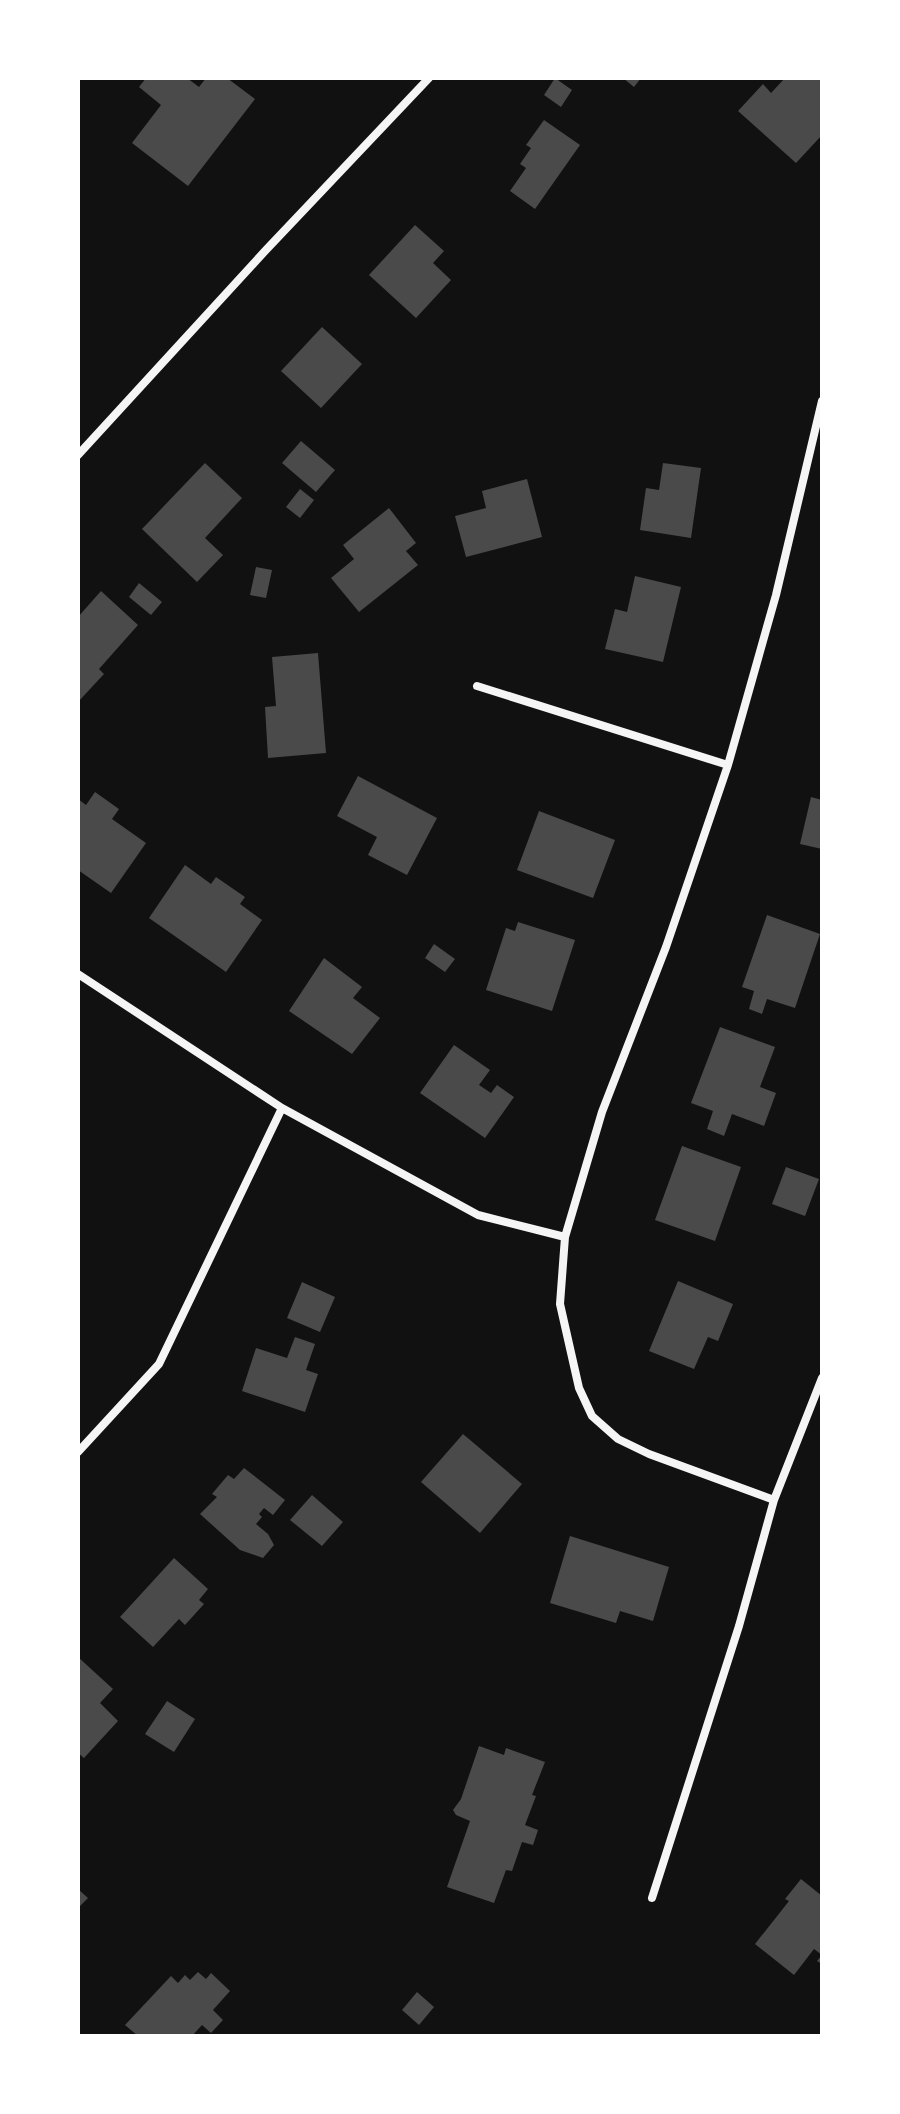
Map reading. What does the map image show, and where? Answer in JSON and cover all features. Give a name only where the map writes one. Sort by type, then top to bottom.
[{"type":"street","points":[[78,455],[429,78]]},
{"type":"street","points":[[774,1500],[649,1454],[618,1439],[592,1416],[579,1388],[560,1304],[565,1237],[602,1112],[666,947],[728,765],[776,595],[822,401]]},
{"type":"street","points":[[477,686],[728,765]]},
{"type":"street","points":[[78,974],[282,1108],[478,1215],[565,1237]]},
{"type":"street","points":[[78,1452],[159,1364],[282,1108]]},
{"type":"street","points":[[652,1898],[739,1626],[774,1500],[822,1378]]},
{"type":"building","points":[[146,78],[187,78],[199,87],[206,78],[227,78],[255,99],[188,186],[132,143],[161,105],[139,87]]},
{"type":"building","points":[[555,78],[572,90],[561,107],[544,95]]},
{"type":"building","points":[[623,78],[641,78],[634,87]]},
{"type":"building","points":[[785,78],[817,78],[822,82],[822,135],[796,163],[738,111],[763,84],[771,93]]},
{"type":"building","points":[[544,120],[580,145],[535,209],[510,191],[526,168],[520,164],[531,148],[526,145]]},
{"type":"building","points":[[415,225],[444,251],[433,263],[451,280],[416,318],[369,275]]},
{"type":"building","points":[[322,327],[362,364],[321,408],[281,371]]},
{"type":"building","points":[[301,441],[335,470],[316,492],[282,463]]},
{"type":"building","points":[[205,463],[242,498],[205,538],[223,555],[197,582],[142,529]]},
{"type":"building","points":[[663,463],[701,468],[691,538],[640,530],[646,488],[659,490]]},
{"type":"building","points":[[527,479],[542,537],[466,557],[455,516],[486,508],[482,491]]},
{"type":"building","points":[[300,489],[314,500],[300,518],[286,507]]},
{"type":"building","points":[[389,508],[416,543],[406,551],[418,565],[359,612],[331,578],[354,559],[343,545]]},
{"type":"building","points":[[256,567],[272,570],[266,598],[250,595]]},
{"type":"building","points":[[635,576],[681,587],[663,662],[605,649],[615,609],[627,612]]},
{"type":"building","points":[[139,583],[162,602],[151,615],[129,597]]},
{"type":"building","points":[[101,591],[138,625],[99,669],[104,674],[78,702],[78,617]]},
{"type":"building","points":[[318,653],[326,753],[268,758],[265,707],[276,706],[272,657]]},
{"type":"building","points":[[358,776],[437,818],[407,875],[368,855],[377,837],[337,816]]},
{"type":"building","points":[[95,792],[119,809],[112,819],[146,843],[111,893],[78,870],[78,799],[86,805]]},
{"type":"building","points":[[811,797],[822,800],[822,849],[800,844]]},
{"type":"building","points":[[539,811],[615,840],[593,898],[517,870]]},
{"type":"building","points":[[185,865],[211,884],[216,877],[245,897],[240,904],[262,920],[226,972],[149,918]]},
{"type":"building","points":[[767,915],[820,934],[795,1008],[767,999],[762,1014],[749,1009],[754,991],[742,987]]},
{"type":"building","points":[[518,922],[575,940],[552,1011],[486,990],[506,928],[515,931]]},
{"type":"building","points":[[434,944],[455,959],[445,972],[425,958]]},
{"type":"building","points":[[324,958],[362,987],[353,998],[380,1018],[352,1054],[289,1011]]},
{"type":"building","points":[[720,1027],[775,1047],[760,1087],[776,1093],[764,1126],[732,1114],[724,1136],[707,1129],[713,1111],[691,1103]]},
{"type":"building","points":[[454,1045],[490,1070],[479,1085],[491,1093],[497,1085],[514,1097],[485,1138],[420,1093]]},
{"type":"building","points":[[682,1146],[741,1167],[715,1241],[655,1220]]},
{"type":"building","points":[[786,1167],[819,1179],[805,1216],[772,1204]]},
{"type":"building","points":[[678,1281],[733,1304],[718,1341],[708,1337],[694,1369],[649,1351]]},
{"type":"building","points":[[302,1282],[335,1297],[320,1332],[287,1318]]},
{"type":"building","points":[[295,1337],[315,1344],[306,1370],[318,1374],[305,1412],[242,1391],[256,1348],[287,1358]]},
{"type":"building","points":[[463,1434],[522,1484],[480,1533],[421,1482]]},
{"type":"building","points":[[244,1468],[285,1500],[273,1515],[264,1508],[259,1514],[262,1517],[256,1524],[268,1534],[274,1545],[263,1558],[240,1550],[200,1514],[217,1497],[212,1494],[228,1475],[234,1479]]},
{"type":"building","points":[[312,1495],[343,1522],[322,1546],[290,1520]]},
{"type":"building","points":[[570,1536],[669,1567],[653,1621],[620,1611],[616,1623],[550,1603]]},
{"type":"building","points":[[174,1558],[208,1589],[199,1600],[204,1604],[185,1625],[179,1619],[153,1647],[120,1617]]},
{"type":"building","points":[[78,1657],[113,1689],[100,1703],[118,1721],[84,1758],[78,1753]]},
{"type":"building","points":[[167,1701],[195,1719],[174,1752],[145,1734]]},
{"type":"building","points":[[479,1746],[504,1755],[506,1748],[545,1762],[532,1795],[536,1796],[525,1825],[538,1830],[533,1845],[522,1842],[512,1871],[506,1870],[494,1903],[447,1887],[470,1821],[456,1815],[453,1810],[461,1799]]},
{"type":"building","points":[[801,1879],[822,1896],[822,1955],[814,1949],[794,1975],[755,1944],[789,1901],[785,1899]]},
{"type":"building","points":[[78,1889],[88,1898],[78,1908]]},
{"type":"building","points":[[198,1972],[206,1979],[211,1973],[230,1991],[213,2010],[223,2020],[211,2033],[202,2025],[192,2036],[138,2036],[125,2025],[171,1976],[178,1983],[185,1975],[190,1980]]},
{"type":"building","points":[[417,1992],[434,2007],[419,2025],[402,2010]]}]
